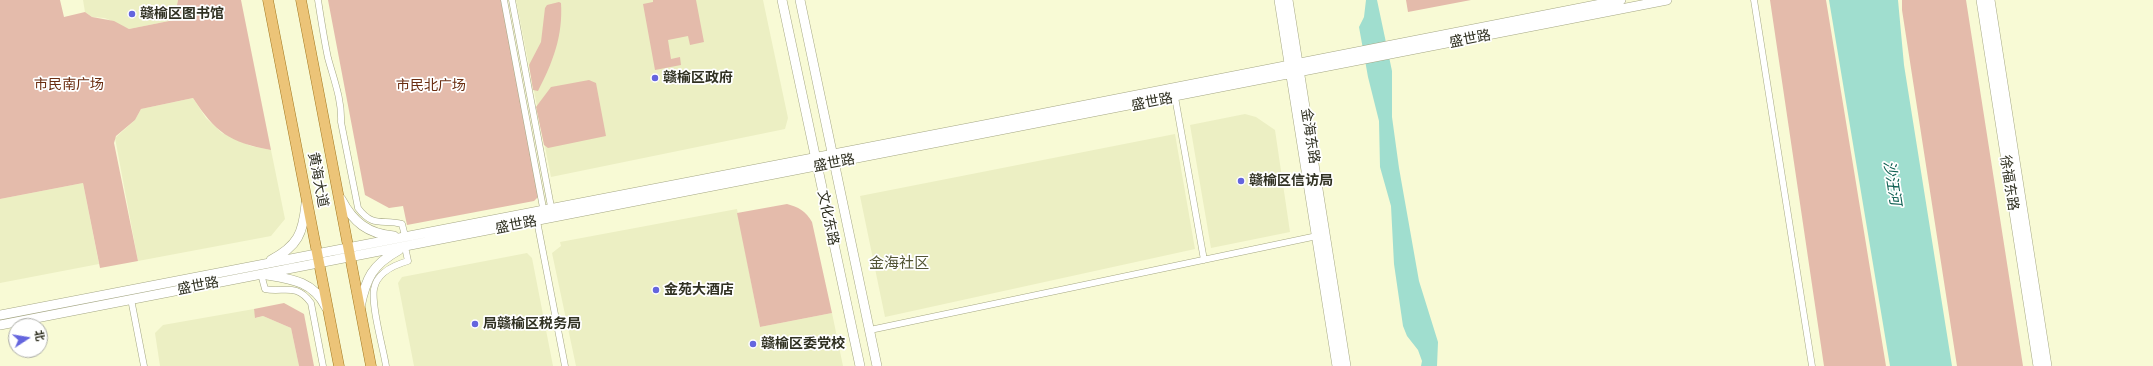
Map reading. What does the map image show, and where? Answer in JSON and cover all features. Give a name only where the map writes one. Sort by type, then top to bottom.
[{"type":"main road","name":"黄海大道","points":[[268,0],[339,366]]},
{"type":"main road","name":"黄海大道","points":[[301,0],[371,366]]},
{"type":"main road","name":"文化东路","points":[[782,0],[860,366]]},
{"type":"main road","name":"文化东路","points":[[800,0],[877,366]]},
{"type":"main road","name":"金海东路","points":[[1279,0],[1295,69],[1346,366]]},
{"type":"main road","name":"金海东路","points":[[1288,0],[1316,236],[1337,366]]},
{"type":"main road","name":"盛世路","points":[[0,325],[261,274],[318,258],[406,243],[816,162],[1175,97],[1295,69],[1621,0]]},
{"type":"main road","name":"盛世路","points":[[833,159],[1295,69],[1667,0]]},
{"type":"main road","name":"徐福东路","points":[[1981,0],[2038,366]]},
{"type":"main road","name":"徐福东路","points":[[1990,0],[2047,366]]},
{"type":"main road","points":[[338,194],[345,208],[360,226],[378,234],[406,243]]},
{"type":"main road","points":[[261,264],[285,252],[297,239],[304,224],[307,198]]},
{"type":"main road","points":[[360,309],[365,286],[370,274],[387,256],[406,243]]},
{"type":"main road","name":"盛世路","points":[[0,315],[261,264],[318,258]]},
{"type":"main road","points":[[261,274],[292,279],[307,285],[319,296],[329,313]]},
{"type":"street","points":[[318,0],[329,59],[335,76],[342,112],[341,122],[358,208],[365,217],[373,221],[402,224],[406,243],[408,261],[387,270],[380,276],[374,289],[375,306],[386,366]]},
{"type":"street","points":[[504,0],[546,215]]},
{"type":"street","points":[[512,0],[546,215],[565,366]]},
{"type":"street","points":[[1754,0],[1812,366]]},
{"type":"street","points":[[1175,97],[1204,260]]},
{"type":"street","points":[[870,330],[1316,236]]},
{"type":"street","points":[[261,274],[265,289],[291,290],[300,293],[311,303],[323,366]]},
{"type":"street","points":[[131,299],[144,366]]},
{"type":"shaded area","name":"赣榆区图书馆","points":[[83,0],[178,0],[174,20],[129,29],[105,18],[92,17],[85,12]]},
{"type":"shaded area","name":"赣榆区政府","points":[[516,0],[763,0],[788,118],[785,129],[551,177]]},
{"type":"shaded area","points":[[193,98],[206,118],[222,133],[251,146],[271,150],[285,219],[271,236],[138,261],[115,138],[135,120],[141,109]]},
{"type":"shaded area","name":"赣榆区信访局","points":[[1245,114],[1256,117],[1275,130],[1290,232],[1211,248],[1190,125]]},
{"type":"shaded area","points":[[1175,134],[1195,249],[885,317],[860,196]]},
{"type":"shaded area","points":[[83,183],[99,264],[0,283],[0,199]]},
{"type":"shaded area","name":"金苑大酒店","points":[[737,209],[760,327],[832,313],[843,366],[576,366],[552,253],[561,246],[560,242]]},
{"type":"shaded area","name":"局赣榆区税务局","points":[[527,253],[532,258],[553,366],[414,366],[398,283],[402,277]]},
{"type":"shaded area","points":[[254,309],[256,318],[263,316],[291,328],[299,366],[160,366],[155,333],[163,325]]},
{"type":"green space","name":"市民南广场","points":[[0,0],[60,0],[64,17],[85,12],[92,17],[114,21],[129,29],[174,20],[178,0],[241,0],[271,150],[244,143],[225,134],[209,120],[193,98],[141,109],[135,120],[116,136],[114,143],[138,261],[100,268],[83,183],[0,199]]},
{"type":"green space","name":"市民北广场","points":[[328,0],[501,0],[539,196],[534,201],[407,225],[403,206],[389,208],[365,195]]},
{"type":"green space","points":[[653,0],[696,0],[704,42],[690,45],[688,36],[668,40],[671,59],[680,57],[681,65],[655,70],[643,4],[653,2]]},
{"type":"green space","points":[[1406,0],[1471,0],[1408,12]]},
{"type":"green space","points":[[1770,0],[1826,0],[1886,366],[1824,366]]},
{"type":"green space","points":[[1902,0],[1966,0],[2023,366],[1957,366],[1902,10]]},
{"type":"green space","points":[[559,2],[561,3],[561,15],[559,38],[548,70],[538,91],[533,90],[529,65],[541,42],[545,8],[547,5]]},
{"type":"green space","points":[[589,80],[596,83],[606,136],[548,148],[544,145],[536,107],[551,87]]},
{"type":"green space","points":[[787,204],[801,210],[812,222],[832,313],[760,327],[737,213]]},
{"type":"green space","points":[[284,303],[304,314],[314,366],[299,366],[291,328],[263,316],[255,318],[254,309]]},
{"type":"water","points":[[1366,0],[1377,0],[1392,71],[1392,117],[1399,168],[1419,281],[1438,342],[1437,366],[1421,366],[1422,361],[1418,350],[1407,336],[1403,326],[1394,264],[1391,206],[1380,167],[1379,121],[1368,77],[1359,27],[1364,17]]},
{"type":"water","name":"沙汪河","points":[[1829,0],[1898,0],[1904,65],[1952,366],[1890,366]]},
{"type":"place","name":"赣榆区图书馆","points":[[132,14]]},
{"type":"place","name":"赣榆区政府","points":[[655,78]]},
{"type":"place","name":"赣榆区信访局","points":[[1241,181]]},
{"type":"place","name":"金苑大酒店","points":[[656,290]]},
{"type":"place","name":"局赣榆区税务局","points":[[475,324]]},
{"type":"place","name":"赣榆区委党校","points":[[753,344]]},
{"type":"district","name":"金海社区","points":[[899,263]]}]
